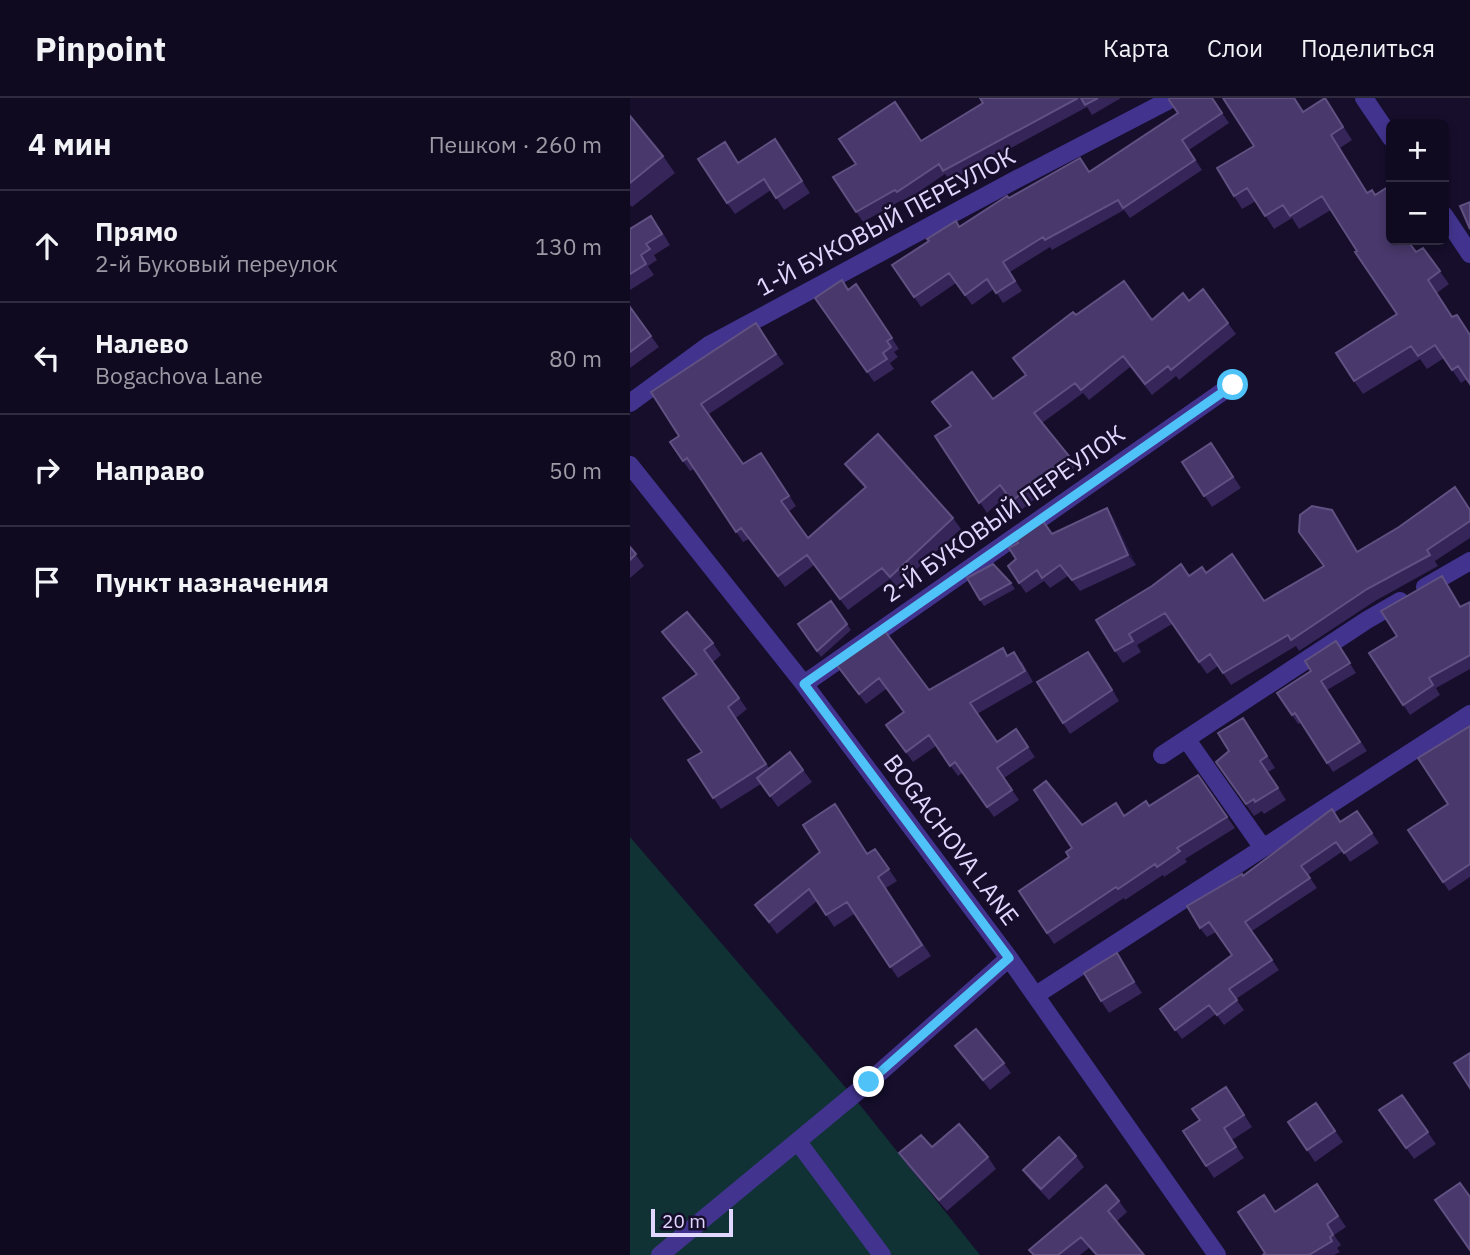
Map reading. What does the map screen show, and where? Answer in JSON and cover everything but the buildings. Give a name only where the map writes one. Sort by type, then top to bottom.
[{"type":"street","name":"1-Й БУКОВЫЙ ПЕРЕУЛОК","points":[[630,403],[709,345],[1005,185],[1173,98]]},
{"type":"street","points":[[1364,98],[1386,131]]},
{"type":"street","points":[[1449,222],[1470,254]]},
{"type":"street","name":"2-Й БУКОВЫЙ ПЕРЕУЛОК","points":[[804,684],[1233,385]]},
{"type":"street","name":"BOGACHOVA LANE","points":[[630,465],[804,684],[1009,958],[1217,1255]]},
{"type":"street","points":[[1162,755],[1367,620],[1470,561]]},
{"type":"street","points":[[1036,995],[1470,714]]},
{"type":"street","points":[[1187,740],[1263,848]]},
{"type":"street","points":[[660,1255],[797,1142],[1009,958]]},
{"type":"street","points":[[797,1142],[882,1255]]},
{"type":"green space","points":[[630,837],[852,1095],[980,1255],[630,1255]]},
{"type":"route","points":[[869,1082],[1009,958],[804,684],[1233,385]]}]
